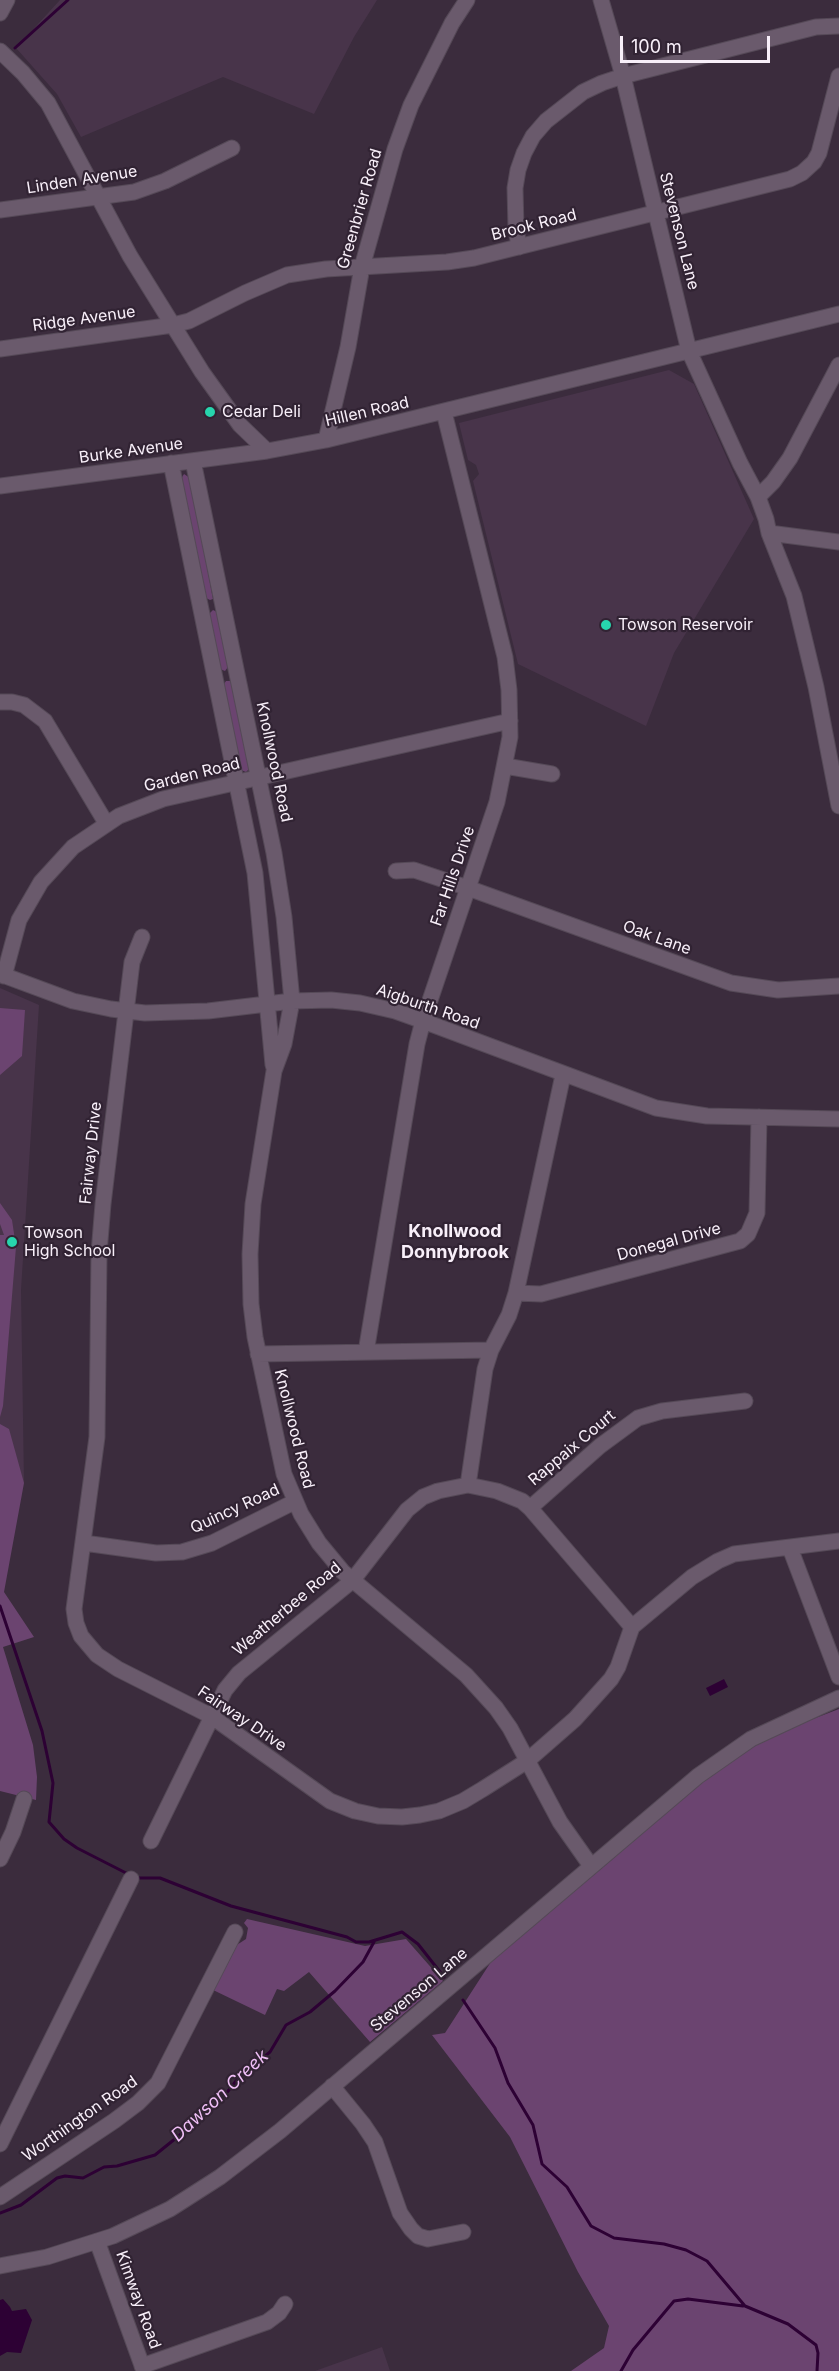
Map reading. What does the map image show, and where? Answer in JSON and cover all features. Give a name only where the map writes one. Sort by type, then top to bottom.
[{"type":"street","points":[[0,12],[7,0]]},
{"type":"street","name":"Greenbrier Road","points":[[327,440],[348,347],[362,267],[376,212],[411,105],[452,23],[467,0]]},
{"type":"street","name":"Stevenson Lane","points":[[601,0],[623,76],[689,351],[758,498],[794,596],[816,687],[839,804]]},
{"type":"street","points":[[519,247],[515,188],[518,170],[534,136],[546,121],[583,92],[623,76],[816,27],[839,26]]},
{"type":"street","points":[[0,51],[23,73],[48,103],[97,197],[172,325],[226,407],[240,425],[267,450]]},
{"type":"street","name":"Brook Road","points":[[172,325],[189,321],[287,275],[326,268],[463,260],[771,185],[802,173],[814,162],[819,153],[839,76]]},
{"type":"street","name":"Linden Avenue","points":[[0,210],[97,197],[149,187],[232,148]]},
{"type":"street","name":"Hillen Road","points":[[267,450],[327,440],[839,314]]},
{"type":"street","name":"Ridge Avenue","points":[[0,349],[172,325]]},
{"type":"street","points":[[758,498],[790,458],[839,365]]},
{"type":"street","name":"Far Hills Drive","points":[[366,1352],[413,1067],[423,1021],[497,802],[506,766],[510,721],[505,657],[444,412]]},
{"type":"street","name":"Burke Avenue","points":[[0,486],[267,450]]},
{"type":"street","name":"Knollwood Road","points":[[193,461],[260,778],[279,883],[292,1001],[284,1044],[274,1071],[251,1227],[251,1304],[258,1354],[284,1474],[294,1502],[331,1559],[352,1581],[479,1688],[504,1719],[560,1822],[591,1866]]},
{"type":"street","name":"Knollwood Road","points":[[171,463],[255,873],[274,1071]]},
{"type":"street","name":"Stevenson Lane","points":[[740,463],[749,493],[761,521],[769,532]]},
{"type":"street","points":[[769,532],[839,542]]},
{"type":"street","points":[[0,702],[24,705],[45,721],[106,823]]},
{"type":"street","name":"Garden Road","points":[[2,975],[17,927],[35,890],[65,855],[106,823],[147,804],[510,721]]},
{"type":"street","points":[[506,766],[552,774]]},
{"type":"street","name":"Oak Lane","points":[[396,871],[414,870],[468,888],[730,983],[778,990],[839,987]]},
{"type":"street","name":"Fairway Drive","points":[[142,937],[132,962],[99,1253],[97,1437],[74,1609],[76,1623],[88,1647],[118,1669],[211,1716],[330,1801],[355,1811],[378,1816],[402,1817],[439,1811],[463,1801],[527,1761],[575,1719],[611,1679],[618,1667],[632,1627]]},
{"type":"street","name":"Aigburth Road","points":[[2,975],[73,1001],[127,1011],[183,1013],[292,1001],[331,1000],[360,1003],[395,1011],[656,1108],[707,1116],[839,1119]]},
{"type":"street","points":[[468,1485],[485,1369],[491,1350],[509,1315],[516,1293],[563,1075]]},
{"type":"street","name":"Donegal Drive","points":[[516,1293],[541,1294],[740,1241],[748,1234],[757,1213],[759,1117]]},
{"type":"street","points":[[258,1354],[491,1350]]},
{"type":"street","name":"Rappaix Court","points":[[530,1508],[600,1446],[638,1418],[662,1411],[745,1401]]},
{"type":"street","name":"Weatherbee Road","points":[[151,1840],[211,1716],[225,1690],[238,1673],[352,1581],[415,1503],[438,1491],[468,1485],[512,1496],[530,1508],[632,1627]]},
{"type":"street","name":"Quincy Road","points":[[84,1543],[147,1552],[182,1552],[212,1543],[294,1502]]},
{"type":"street","points":[[632,1627],[666,1598],[718,1561],[734,1554],[839,1540]]},
{"type":"street","points":[[790,1548],[839,1677]]},
{"type":"street","name":"Stevenson Lane","points":[[0,2266],[47,2257],[97,2241],[155,2216],[202,2189],[255,2151],[591,1866],[734,1750],[768,1730],[839,1698]]},
{"type":"street","points":[[0,1859],[13,1832],[24,1799]]},
{"type":"street","points":[[0,2144],[131,1879]]},
{"type":"street","name":"Worthington Road","points":[[3,2190],[130,2109],[158,2083],[235,1932]]},
{"type":"street","points":[[332,2086],[375,2142],[400,2213],[411,2229],[418,2236],[428,2240],[463,2232]]},
{"type":"street","name":"Kimway Road","points":[[97,2241],[143,2368]]},
{"type":"street","points":[[143,2368],[267,2322],[279,2313],[285,2304]]},
{"type":"shaded area","points":[[60,0],[377,0],[354,37],[314,114],[223,77],[81,137],[57,94],[16,48]]},
{"type":"shaded area","name":"Towson Reservoir","points":[[669,370],[694,384],[754,519],[674,653],[646,726],[518,664],[473,481],[479,474],[476,465],[468,460],[459,423]]},
{"type":"shaded area","points":[[184,474],[190,478],[213,599],[210,600],[206,598],[181,479]]},
{"type":"shaded area","points":[[213,610],[217,612],[228,667],[225,671],[220,669],[209,614]]},
{"type":"shaded area","points":[[226,681],[231,681],[249,769],[246,772],[241,770],[224,684]]},
{"type":"shaded area","name":"Towson High School","points":[[0,988],[39,1005],[21,1290],[24,1483],[0,1479]]},
{"type":"shaded area","points":[[0,1008],[25,1010],[22,1056],[0,1075]]},
{"type":"shaded area","points":[[0,1203],[12,1220],[16,1247],[3,1406],[0,1417],[0,1235],[4,1235],[0,1224]]},
{"type":"shaded area","points":[[0,1424],[9,1429],[24,1483],[4,1592],[34,1637],[3,1647],[33,1745],[37,1777],[36,1800],[0,1791]]},
{"type":"shaded area","points":[[724,1679],[728,1687],[710,1696],[706,1688]]},
{"type":"shaded area","points":[[839,1709],[839,2371],[571,2371],[604,2348],[609,2326],[578,2272],[510,2137],[432,2035],[445,2033],[496,1954],[608,1863],[673,1804],[746,1749],[792,1727]]},
{"type":"shaded area","points":[[247,1919],[365,1946],[406,1939],[443,1981],[370,2042],[309,1972],[284,1991],[277,1989],[265,2015],[211,1989],[229,1950],[246,1939],[248,1928],[244,1923]]},
{"type":"shaded area","points":[[3,2299],[12,2311],[26,2309],[32,2320],[21,2353],[7,2352],[0,2356],[0,2300]]},
{"type":"shaded area","points":[[382,2347],[390,2371],[315,2371]]},
{"type":"waterway","points":[[15,48],[68,0]]},
{"type":"waterway","points":[[0,1606],[42,1731],[53,1783],[49,1822],[64,1839],[77,1848],[128,1874]]},
{"type":"waterway","points":[[136,1878],[160,1878],[231,1906],[347,1937],[356,1942],[369,1942],[402,1932],[418,1944],[444,1977]]},
{"type":"waterway","name":"Dawson Creek","points":[[0,2213],[21,2205],[57,2178],[65,2176],[83,2178],[104,2167],[117,2166],[155,2155],[217,2105],[240,2076],[270,2052],[286,2025],[310,2012],[335,1991],[363,1962],[374,1942]]},
{"type":"waterway","points":[[463,2000],[495,2048],[508,2083],[533,2125],[542,2164],[567,2187],[591,2226],[614,2238],[664,2244],[686,2250],[707,2261],[745,2306],[788,2324],[816,2345],[817,2371]]},
{"type":"waterway","points":[[621,2371],[633,2350],[674,2301],[688,2299],[743,2306]]},
{"type":"place","name":"Cedar Deli","points":[[210,412]]},
{"type":"place","name":"Towson Reservoir","points":[[606,625]]},
{"type":"place","name":"Towson High School","points":[[12,1242]]},
{"type":"district","name":"Knollwood Donnybrook","points":[[455,1242]]}]
